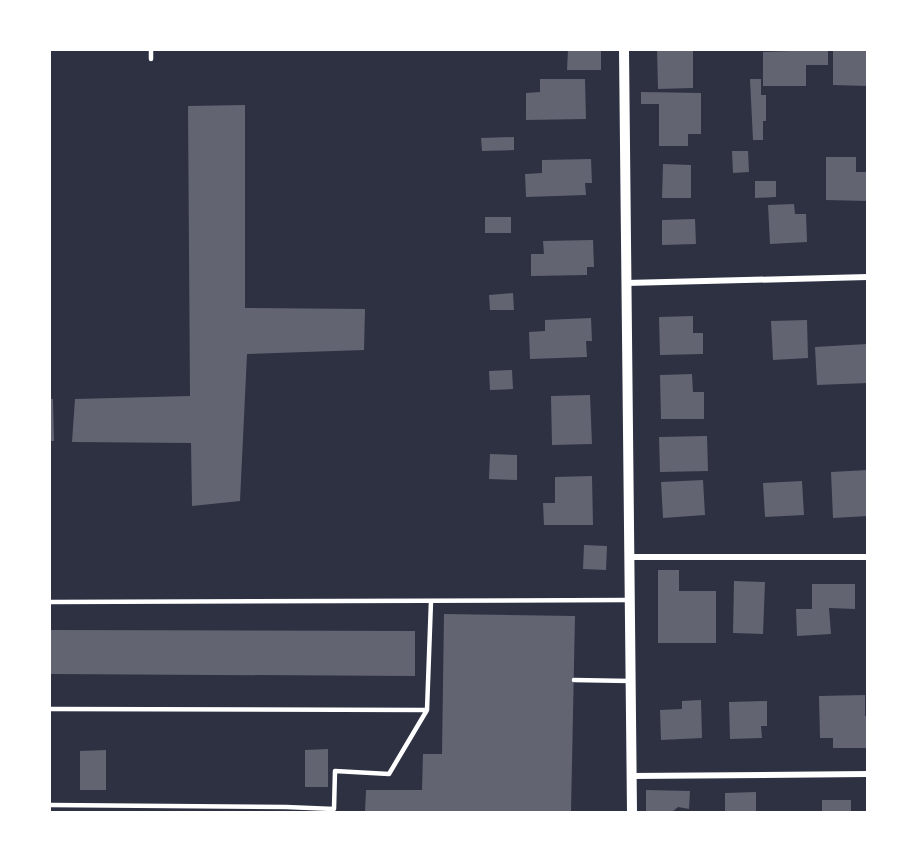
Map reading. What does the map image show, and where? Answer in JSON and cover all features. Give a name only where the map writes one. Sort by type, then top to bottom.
[{"type":"street","points":[[624,50],[632,813]]},
{"type":"street","points":[[626,283],[867,277]]},
{"type":"street","points":[[629,557],[867,557]]},
{"type":"street","points":[[631,776],[867,774]]},
{"type":"lane","points":[[151,50],[151,59]]},
{"type":"lane","points":[[50,602],[630,600]]},
{"type":"lane","points":[[50,805],[334,809],[335,771],[389,774],[427,711],[431,601]]},
{"type":"lane","points":[[574,680],[630,681]]},
{"type":"lane","points":[[50,710],[427,711]]},
{"type":"building","points":[[568,50],[601,50],[601,70],[567,70]]},
{"type":"building","points":[[657,50],[693,50],[693,88],[658,89]]},
{"type":"building","points":[[828,50],[828,65],[806,65],[806,86],[763,86],[763,52]]},
{"type":"building","points":[[833,50],[868,50],[868,86],[833,85]]},
{"type":"building","points":[[540,79],[585,79],[586,119],[526,120],[526,93],[540,92]]},
{"type":"building","points":[[750,79],[761,79],[761,95],[766,95],[763,140],[753,140]]},
{"type":"building","points":[[641,92],[701,93],[701,134],[688,134],[688,146],[659,146],[659,104],[641,104]]},
{"type":"building","points":[[245,105],[245,308],[365,309],[364,350],[247,354],[240,501],[192,506],[191,443],[72,442],[75,399],[190,396],[188,106]]},
{"type":"building","points":[[514,137],[514,150],[482,151],[481,138]]},
{"type":"building","points":[[732,151],[748,151],[749,172],[733,173]]},
{"type":"building","points":[[826,157],[856,157],[856,172],[868,172],[868,201],[826,200]]},
{"type":"building","points":[[591,159],[592,183],[585,183],[586,195],[526,197],[525,174],[542,173],[542,160]]},
{"type":"building","points":[[663,164],[691,165],[691,198],[662,198]]},
{"type":"building","points":[[755,181],[776,181],[776,197],[755,198]]},
{"type":"building","points":[[794,204],[795,214],[806,214],[807,242],[770,244],[768,205]]},
{"type":"building","points":[[485,217],[511,217],[511,233],[485,233]]},
{"type":"building","points":[[695,219],[696,244],[662,245],[662,220]]},
{"type":"building","points":[[593,240],[594,267],[587,267],[587,275],[531,276],[531,254],[544,254],[543,241]]},
{"type":"building","points":[[513,293],[514,310],[490,310],[489,295]]},
{"type":"building","points":[[693,316],[693,333],[703,333],[703,354],[660,355],[659,317]]},
{"type":"building","points":[[591,318],[592,341],[586,341],[587,357],[530,359],[529,332],[545,331],[545,320]]},
{"type":"building","points":[[807,320],[808,358],[773,360],[771,321]]},
{"type":"building","points":[[867,344],[868,383],[817,385],[815,347]]},
{"type":"building","points":[[512,370],[513,389],[490,390],[489,371]]},
{"type":"building","points":[[692,374],[693,392],[704,392],[704,419],[661,419],[660,375]]},
{"type":"building","points":[[590,395],[592,444],[552,445],[551,396]]},
{"type":"building","points":[[50,399],[53,399],[54,441],[50,441]]},
{"type":"building","points":[[707,436],[708,471],[660,472],[659,437]]},
{"type":"building","points":[[490,454],[517,455],[517,480],[489,479]]},
{"type":"building","points":[[868,470],[868,516],[833,518],[831,472]]},
{"type":"building","points":[[592,476],[593,525],[544,525],[543,503],[555,503],[555,477]]},
{"type":"building","points":[[703,480],[705,515],[663,518],[661,482]]},
{"type":"building","points":[[802,481],[804,515],[765,517],[763,483]]},
{"type":"building","points":[[584,545],[607,546],[606,570],[583,569]]},
{"type":"building","points":[[658,570],[679,570],[679,591],[716,591],[716,643],[658,643]]},
{"type":"building","points":[[734,581],[765,582],[763,634],[733,633]]},
{"type":"building","points":[[812,584],[855,584],[855,609],[829,608],[831,634],[797,636],[796,609],[812,609]]},
{"type":"building","points":[[444,614],[575,616],[571,812],[365,812],[366,790],[422,790],[423,754],[442,754]]},
{"type":"building","points":[[50,630],[415,631],[415,676],[50,674]]},
{"type":"building","points":[[865,695],[865,716],[868,716],[868,748],[833,748],[833,738],[820,738],[819,696]]},
{"type":"building","points":[[701,700],[702,738],[661,740],[660,710],[682,709],[682,701]]},
{"type":"building","points":[[767,701],[767,726],[761,726],[762,738],[730,739],[729,702]]},
{"type":"building","points":[[328,749],[328,787],[305,787],[305,750]]},
{"type":"building","points":[[106,750],[106,790],[80,790],[80,751]]},
{"type":"building","points":[[646,790],[690,791],[689,809],[678,807],[672,812],[646,812]]},
{"type":"building","points":[[756,792],[756,812],[725,812],[725,793]]},
{"type":"building","points":[[822,800],[851,800],[851,812],[822,812]]}]
